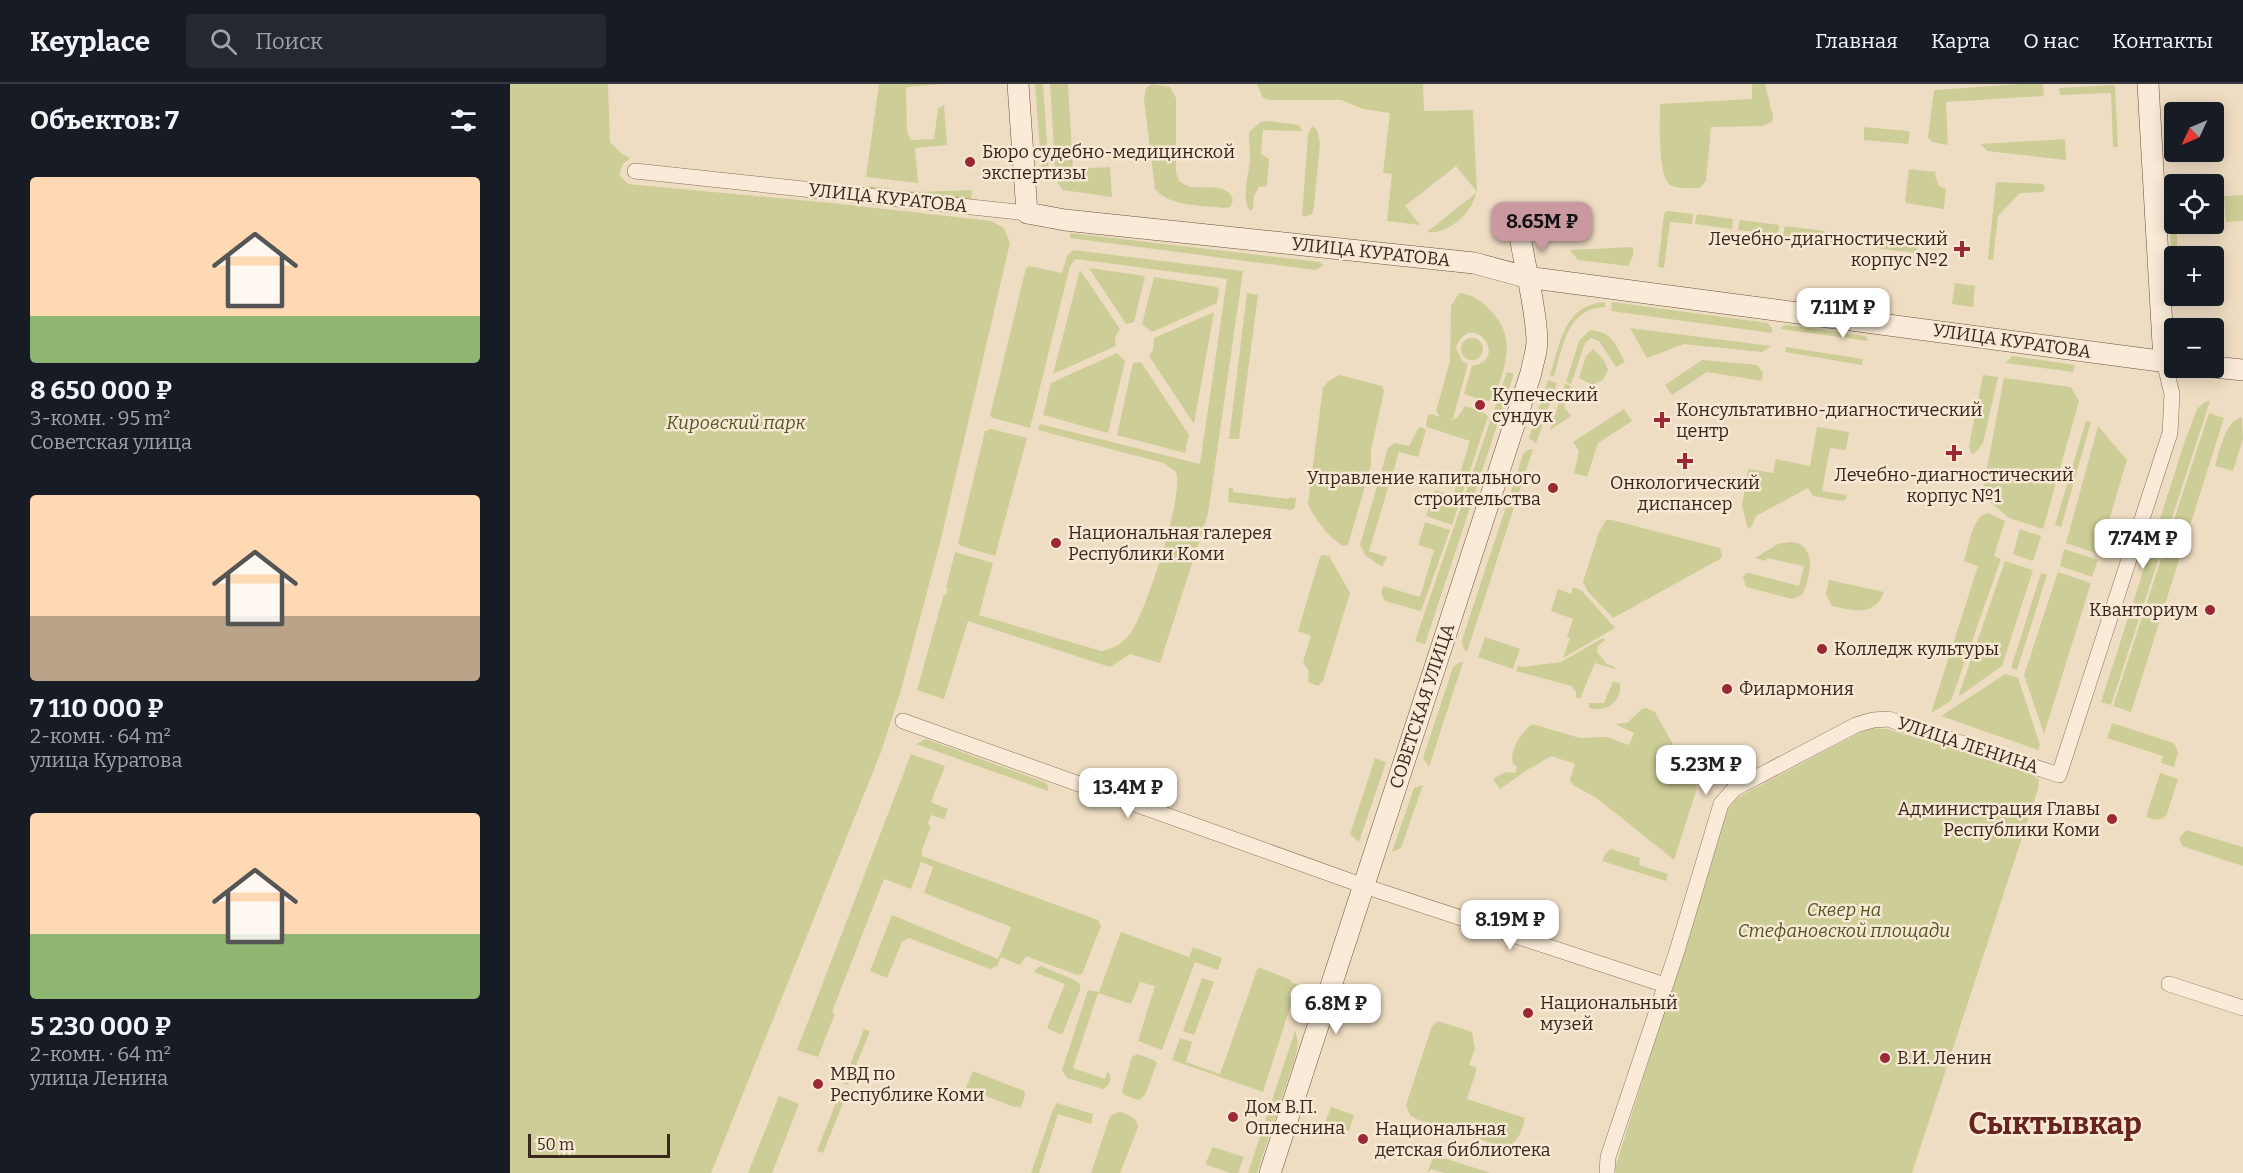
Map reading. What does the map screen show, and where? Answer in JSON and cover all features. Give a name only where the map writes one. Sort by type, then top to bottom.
[{"type":"street","points":[[1018,84],[1027,213]]},
{"type":"street","name":"УЛИЦА ЛЕНИНА","points":[[2148,84],[2167,318]]},
{"type":"street","name":"УЛИЦА КУРАТОВА","points":[[634,171],[1474,263],[1526,277],[2164,361]]},
{"type":"street","name":"СОВЕТСКАЯ УЛИЦА","points":[[1270,1173],[1531,373],[1537,343],[1534,311],[1520,235]]},
{"type":"street","points":[[2224,368],[2243,370]]},
{"type":"street","name":"УЛИЦА ЛЕНИНА","points":[[1607,1173],[1608,1157],[1700,878],[1721,804],[1734,789],[1856,725],[1888,719],[2059,775],[2170,433],[2171,378]]},
{"type":"street","points":[[903,721],[1364,886],[1665,985]]},
{"type":"street","points":[[2169,984],[2243,1008]]},
{"type":"green space","name":"Кировский парк","points":[[510,84],[608,84],[610,142],[630,158],[622,166],[620,173],[628,184],[991,221],[1004,228],[1010,243],[940,543],[901,690],[881,752],[711,1173],[510,1173]]},
{"type":"green space","points":[[879,84],[942,84],[907,87],[906,89],[907,132],[911,140],[934,139],[938,108],[944,105],[947,145],[915,148],[918,183],[866,177]]},
{"type":"green space","points":[[1035,84],[1043,84],[1049,175],[1042,176]]},
{"type":"green space","points":[[1050,84],[1068,84],[1073,169],[1110,167],[1112,197],[1063,190],[1056,180]]},
{"type":"green space","points":[[1152,84],[1170,87],[1176,98],[1176,172],[1179,181],[1190,187],[1216,188],[1226,191],[1233,200],[1230,207],[1178,202],[1161,195],[1155,189],[1144,100],[1146,88]]},
{"type":"green space","points":[[1257,84],[1423,84],[1424,111],[1473,110],[1477,192],[1456,166],[1405,206],[1420,225],[1387,221],[1392,174],[1383,173],[1390,113],[1363,109],[1341,100],[1268,100],[1263,98]]},
{"type":"green space","points":[[1752,84],[1765,84],[1773,116],[1772,122],[1762,126],[1711,127],[1706,181],[1700,188],[1682,188],[1672,186],[1667,182],[1662,162],[1660,104],[1752,99]]},
{"type":"green space","points":[[2043,84],[2044,96],[1946,102],[1948,145],[1932,142],[1928,137],[1934,91]]},
{"type":"green space","points":[[2115,85],[2118,147],[2113,147],[2111,93],[2060,95],[2059,88]]},
{"type":"green space","points":[[1261,122],[1299,125],[1302,131],[1263,130],[1261,154],[1269,159],[1267,183],[1266,186],[1259,187],[1254,196],[1253,209],[1250,211],[1246,199],[1250,157],[1249,132]]},
{"type":"green space","points":[[1312,126],[1317,130],[1320,143],[1314,207],[1312,214],[1304,217],[1302,216],[1308,134]]},
{"type":"green space","points":[[1864,127],[1908,131],[1910,133],[1908,144],[1864,140]]},
{"type":"green space","points":[[2065,139],[2066,160],[1987,151],[1981,144]]},
{"type":"green space","points":[[1909,169],[1936,172],[1939,186],[1946,189],[1944,209],[1906,203]]},
{"type":"green space","points":[[1996,182],[2043,184],[2045,188],[2043,192],[2020,193],[1998,216],[1993,260],[1988,259]]},
{"type":"green space","points":[[868,186],[918,192],[972,191],[971,200],[869,190]]},
{"type":"green space","points":[[1476,193],[1470,208],[1458,221],[1443,230],[1427,232]]},
{"type":"green space","points":[[2243,195],[2243,221],[2226,222],[2224,196]]},
{"type":"green space","points":[[1666,211],[1693,214],[1692,224],[1670,222],[1664,268],[1658,267]]},
{"type":"green space","points":[[1697,214],[1733,219],[1732,229],[1695,224]]},
{"type":"green space","points":[[1740,220],[1779,225],[1778,235],[1738,230]]},
{"type":"green space","points":[[1785,226],[1825,231],[1823,241],[1783,236]]},
{"type":"green space","points":[[1831,232],[1871,237],[1869,247],[1830,242]]},
{"type":"green space","points":[[1070,233],[1320,262],[1323,266],[1315,270],[1070,238]]},
{"type":"green space","points":[[2170,234],[2177,234],[2177,246],[2171,246]]},
{"type":"green space","points":[[1878,238],[1918,243],[1916,253],[1876,248]]},
{"type":"green space","points":[[1633,247],[1633,256],[1628,266],[1578,260],[1570,250]]},
{"type":"green space","points":[[1073,250],[1243,271],[1208,514],[1160,663],[1130,654],[1110,667],[968,621],[944,699],[917,690],[944,594],[946,595],[948,588],[946,587],[955,552],[993,563],[979,615],[1101,651],[1119,644],[1132,631],[1155,577],[1175,504],[1176,472],[1164,463],[1038,430],[1040,424],[1200,464],[1227,279],[1076,259],[1070,266],[1030,428],[990,416],[1026,268],[1029,266],[1062,273],[1067,256]]},
{"type":"green space","points":[[1089,268],[1145,276],[1134,322],[1126,324]]},
{"type":"green space","points":[[1080,270],[1120,329],[1115,338],[1116,346],[1053,374]]},
{"type":"green space","points":[[1154,277],[1217,287],[1219,289],[1217,303],[1152,332],[1142,324]]},
{"type":"green space","points":[[1955,283],[1975,286],[1973,307],[1952,304]]},
{"type":"green space","points":[[1247,293],[1258,295],[1239,439],[1229,439]]},
{"type":"green space","points":[[1459,293],[1478,300],[1498,319],[1504,330],[1507,352],[1494,400],[1484,401],[1464,394],[1472,366],[1483,362],[1488,355],[1488,347],[1484,339],[1478,334],[1470,333],[1462,337],[1456,348],[1462,361],[1468,364],[1453,418],[1448,420],[1457,418],[1465,406],[1488,416],[1452,525],[1426,516],[1435,490],[1453,496],[1470,441],[1426,425],[1428,415],[1440,417],[1436,411],[1450,361],[1451,306]]},
{"type":"green space","points":[[1605,302],[1605,307],[1592,309],[1582,314],[1574,322],[1564,341],[1554,376],[1550,375],[1561,338],[1572,318],[1591,305]]},
{"type":"green space","points":[[1612,302],[1768,323],[1772,328],[1772,333],[1611,311]]},
{"type":"green space","points":[[1214,312],[1194,424],[1149,356],[1153,350],[1154,338]]},
{"type":"green space","points":[[1782,326],[1866,336],[1868,341],[1781,329]]},
{"type":"green space","points":[[1630,328],[1771,346],[1762,352],[1684,344],[1647,358]]},
{"type":"green space","points":[[1590,330],[1609,336],[1625,362],[1616,367],[1599,341],[1591,338],[1585,343],[1571,384],[1566,382],[1579,341]]},
{"type":"green space","points":[[1472,338],[1480,341],[1483,349],[1480,357],[1472,360],[1464,357],[1461,349],[1464,341]]},
{"type":"green space","points":[[1786,347],[1863,359],[1862,365],[1785,352]]},
{"type":"green space","points":[[1593,349],[1604,360],[1608,370],[1603,380],[1593,385],[1579,378],[1586,356]]},
{"type":"green space","points":[[1117,353],[1125,361],[1108,433],[1043,415],[1051,383]]},
{"type":"green space","points":[[2012,356],[2075,365],[2073,372],[2006,363]]},
{"type":"green space","points":[[1702,360],[1757,365],[1763,373],[1762,381],[1707,372],[1672,395],[1665,385]]},
{"type":"green space","points":[[1141,362],[1189,435],[1185,453],[1117,435],[1133,363]]},
{"type":"green space","points":[[1507,372],[1514,374],[1425,644],[1415,641]]},
{"type":"green space","points":[[1340,375],[1382,386],[1384,391],[1371,450],[1371,465],[1348,545],[1343,546],[1323,528],[1308,504],[1323,387]]},
{"type":"green space","points":[[1983,375],[1998,377],[1983,443],[1974,454],[1971,453],[1969,446]]},
{"type":"green space","points":[[2004,378],[2071,387],[2079,401],[2043,529],[2009,518],[1982,495]]},
{"type":"green space","points":[[1548,380],[1557,383],[1536,444],[1529,438]]},
{"type":"green space","points":[[1565,384],[1571,386],[1564,407],[1571,416],[1550,430]]},
{"type":"green space","points":[[2206,401],[2210,401],[2111,705],[2101,702],[2185,441],[2197,409]]},
{"type":"green space","points":[[1624,409],[1632,421],[1598,443],[1587,477],[1574,473],[1579,451],[1573,442]]},
{"type":"green space","points":[[2209,413],[2224,418],[2131,712],[2113,706]]},
{"type":"green space","points":[[2242,417],[2243,439],[2233,471],[2215,466],[2227,431],[2236,420]]},
{"type":"green space","points":[[2086,421],[2091,422],[2061,527],[2055,525]]},
{"type":"green space","points":[[2098,426],[2127,460],[2099,554],[2066,543]]},
{"type":"green space","points":[[1421,427],[1426,430],[1418,457],[1399,452],[1369,551],[1387,557],[1382,567],[1366,556],[1360,545],[1388,448],[1395,443],[1409,446]]},
{"type":"green space","points":[[1817,427],[1849,432],[1846,450],[1830,448],[1822,491],[1847,495],[1846,499],[1843,501],[1813,496],[1808,488],[1756,516],[1748,529],[1742,506],[1748,469],[1773,473],[1776,459],[1810,466]]},
{"type":"green space","points":[[991,429],[1027,438],[995,556],[961,546],[958,543],[985,431]]},
{"type":"green space","points":[[1533,449],[1467,652],[1463,648],[1462,640],[1524,452]]},
{"type":"green space","points":[[1229,488],[1233,488],[1233,492],[1296,498],[1295,507],[1292,510],[1228,502]]},
{"type":"green space","points":[[1988,513],[2005,521],[1994,556],[2001,559],[1951,701],[1931,713],[1978,566],[1964,561],[1978,520]]},
{"type":"green space","points":[[1606,520],[1720,548],[1722,556],[1613,618],[1588,592],[1583,582],[1599,532]]},
{"type":"green space","points":[[1425,522],[1450,530],[1421,611],[1385,601],[1381,593],[1383,586],[1420,597],[1434,550],[1418,545]]},
{"type":"green space","points":[[2020,529],[2041,536],[2033,561],[2013,554]]},
{"type":"green space","points":[[1790,542],[1805,548],[1809,555],[1808,580],[1802,595],[1792,599],[1746,587],[1743,577],[1749,573],[1799,586],[1804,566],[1767,558],[1766,561],[1755,558],[1778,544]]},
{"type":"green space","points":[[2064,549],[2098,560],[2092,577],[2060,566]]},
{"type":"green space","points":[[1322,555],[1329,556],[1350,593],[1323,681],[1318,686],[1308,682],[1309,671],[1303,662],[1311,636],[1298,631]]},
{"type":"green space","points":[[2005,561],[2033,570],[2002,666],[1958,697]]},
{"type":"green space","points":[[2058,572],[2091,583],[2044,734],[2024,675]]},
{"type":"green space","points":[[2041,573],[2047,575],[2017,670],[2011,668]]},
{"type":"green space","points":[[1829,580],[1884,592],[1880,600],[1869,609],[1840,608],[1832,606],[1826,594]]},
{"type":"green space","points":[[1573,587],[1582,591],[1615,628],[1563,658],[1570,638],[1567,637],[1573,619],[1551,611],[1558,589],[1571,594]]},
{"type":"green space","points":[[1485,637],[1520,649],[1513,669],[1478,657]]},
{"type":"green space","points":[[1603,638],[1605,640],[1598,646],[1597,652],[1607,664],[1615,669],[1595,663],[1580,699],[1576,697],[1572,686],[1516,671],[1518,666],[1561,662]]},
{"type":"green space","points":[[1463,662],[1429,767],[1423,758],[1453,667]]},
{"type":"green space","points":[[2005,674],[2018,678],[2040,745],[2038,750],[1941,716]]},
{"type":"green space","points":[[1613,681],[1620,684],[1616,701],[1601,709],[1589,708],[1589,703],[1604,703]]},
{"type":"green space","points":[[1646,708],[1655,712],[1697,788],[1674,860],[1598,799],[1573,785],[1570,780],[1575,764],[1551,756],[1500,789],[1493,779],[1505,772],[1515,773],[1517,767],[1513,764],[1512,759],[1514,748],[1532,724],[1580,738],[1607,737],[1629,745],[1634,733],[1615,724],[1627,723]]},
{"type":"green space","points":[[2112,723],[2174,743],[2178,752],[2174,767],[2161,763],[2163,756],[2107,738]]},
{"type":"green space","name":"Сквер на Стефановской площади","points":[[1872,728],[1887,729],[2029,771],[2039,780],[2038,789],[1912,1173],[1616,1173],[1615,1168],[1727,811],[1737,798]]},
{"type":"green space","points":[[926,739],[1047,783],[1048,791],[916,744]]},
{"type":"green space","points":[[911,754],[945,766],[931,802],[948,809],[944,819],[931,815],[928,824],[931,826],[922,856],[1098,920],[1101,926],[1082,974],[1077,975],[1026,956],[1020,965],[1001,957],[997,966],[990,969],[909,938],[902,942],[887,978],[870,971],[892,915],[998,959],[1011,927],[924,893],[933,867],[921,862],[911,889],[884,879],[832,1012],[835,1014],[818,1057],[797,1050]]},
{"type":"green space","points":[[1375,758],[1386,762],[1359,842],[1350,834]]},
{"type":"green space","points":[[2160,773],[2178,779],[2167,814],[2163,818],[2155,819],[2146,817]]},
{"type":"green space","points":[[1423,785],[1401,848],[1392,852],[1414,788]]},
{"type":"green space","points":[[2186,830],[2243,847],[2243,866],[2182,846],[2179,838]]},
{"type":"green space","points":[[1611,849],[1640,858],[1639,865],[1668,874],[1666,881],[1602,861]]},
{"type":"green space","points":[[1121,932],[1189,957],[1193,947],[1222,958],[1218,970],[1195,962],[1162,1050],[1138,1041],[1155,986],[1140,982],[1131,1004],[1098,993],[1073,1068],[1105,1079],[1107,1072],[1109,1073],[1110,1082],[1103,1089],[1067,1078],[1062,1070],[1088,990],[1099,992]]},
{"type":"green space","points":[[1041,966],[1080,984],[1080,990],[1062,1035],[1047,1028],[1065,984],[1034,972]]},
{"type":"green space","points":[[1258,967],[1298,985],[1296,991],[1291,990],[1289,996],[1293,998],[1263,1092],[1172,1060],[1180,1038],[1192,1042],[1186,1062],[1220,1074]]},
{"type":"green space","points":[[1202,978],[1214,982],[1194,1035],[1183,1031]]},
{"type":"green space","points":[[1438,1021],[1472,1032],[1475,1048],[1469,1065],[1477,1068],[1467,1099],[1525,1118],[1516,1141],[1512,1144],[1503,1147],[1416,1119],[1410,1115],[1406,1105],[1432,1026]]},
{"type":"green space","points":[[864,1029],[870,1031],[848,1085],[843,1083]]},
{"type":"green space","points":[[1295,1031],[1298,1041],[1296,1055],[1257,1173],[1248,1173]]},
{"type":"green space","points":[[1137,1054],[1157,1063],[1145,1095],[1139,1100],[1124,1095],[1122,1091],[1132,1057]]},
{"type":"green space","points":[[973,1071],[1024,1091],[1021,1108],[966,1088]]},
{"type":"green space","points":[[779,1096],[799,1104],[772,1173],[748,1173]]},
{"type":"green space","points":[[837,1100],[843,1103],[823,1153],[817,1151]]},
{"type":"green space","points":[[1057,1103],[1093,1114],[1091,1124],[1058,1114],[1039,1173],[1031,1173],[1052,1112]]},
{"type":"green space","points":[[1331,1107],[1354,1115],[1349,1131],[1325,1123]]},
{"type":"green space","points":[[1120,1111],[1134,1119],[1138,1127],[1120,1173],[1091,1173],[1110,1116]]},
{"type":"green space","points":[[1213,1147],[1244,1157],[1238,1173],[1230,1173],[1207,1165],[1206,1162]]},
{"type":"green space","points":[[1434,1155],[1491,1173],[1445,1173],[1431,1169],[1427,1173]]},
{"type":"place","name":"Бюро судебно-медицинской экспертизы","points":[[970,162]]},
{"type":"place","name":"Лечебно-диагностический корпус №2","points":[[1962,249]]},
{"type":"place","name":"Купеческий сундук","points":[[1480,405]]},
{"type":"place","name":"Консультативно-диагностический центр","points":[[1662,420]]},
{"type":"place","name":"Лечебно-диагностический корпус №1","points":[[1954,453]]},
{"type":"place","name":"Онкологический диспансер","points":[[1685,461]]},
{"type":"place","name":"Управление капитального строительства","points":[[1553,488]]},
{"type":"place","name":"Национальная галерея Республики Коми","points":[[1056,543]]},
{"type":"place","name":"Кванториум","points":[[2210,610]]},
{"type":"place","name":"Колледж культуры","points":[[1822,649]]},
{"type":"place","name":"Филармония","points":[[1727,689]]},
{"type":"place","name":"Администрация Главы Республики Коми","points":[[2112,819]]},
{"type":"place","name":"Национальный музей","points":[[1528,1013]]},
{"type":"place","name":"В.И. Ленин","points":[[1885,1058]]},
{"type":"place","name":"МВД по Республике Коми","points":[[818,1084]]},
{"type":"place","name":"Дом В.П. Оплеснина","points":[[1233,1117]]},
{"type":"place","name":"Национальная детская библиотека","points":[[1363,1139]]},
{"type":"district","name":"Сыктывкар","points":[[2055,1124]]}]
